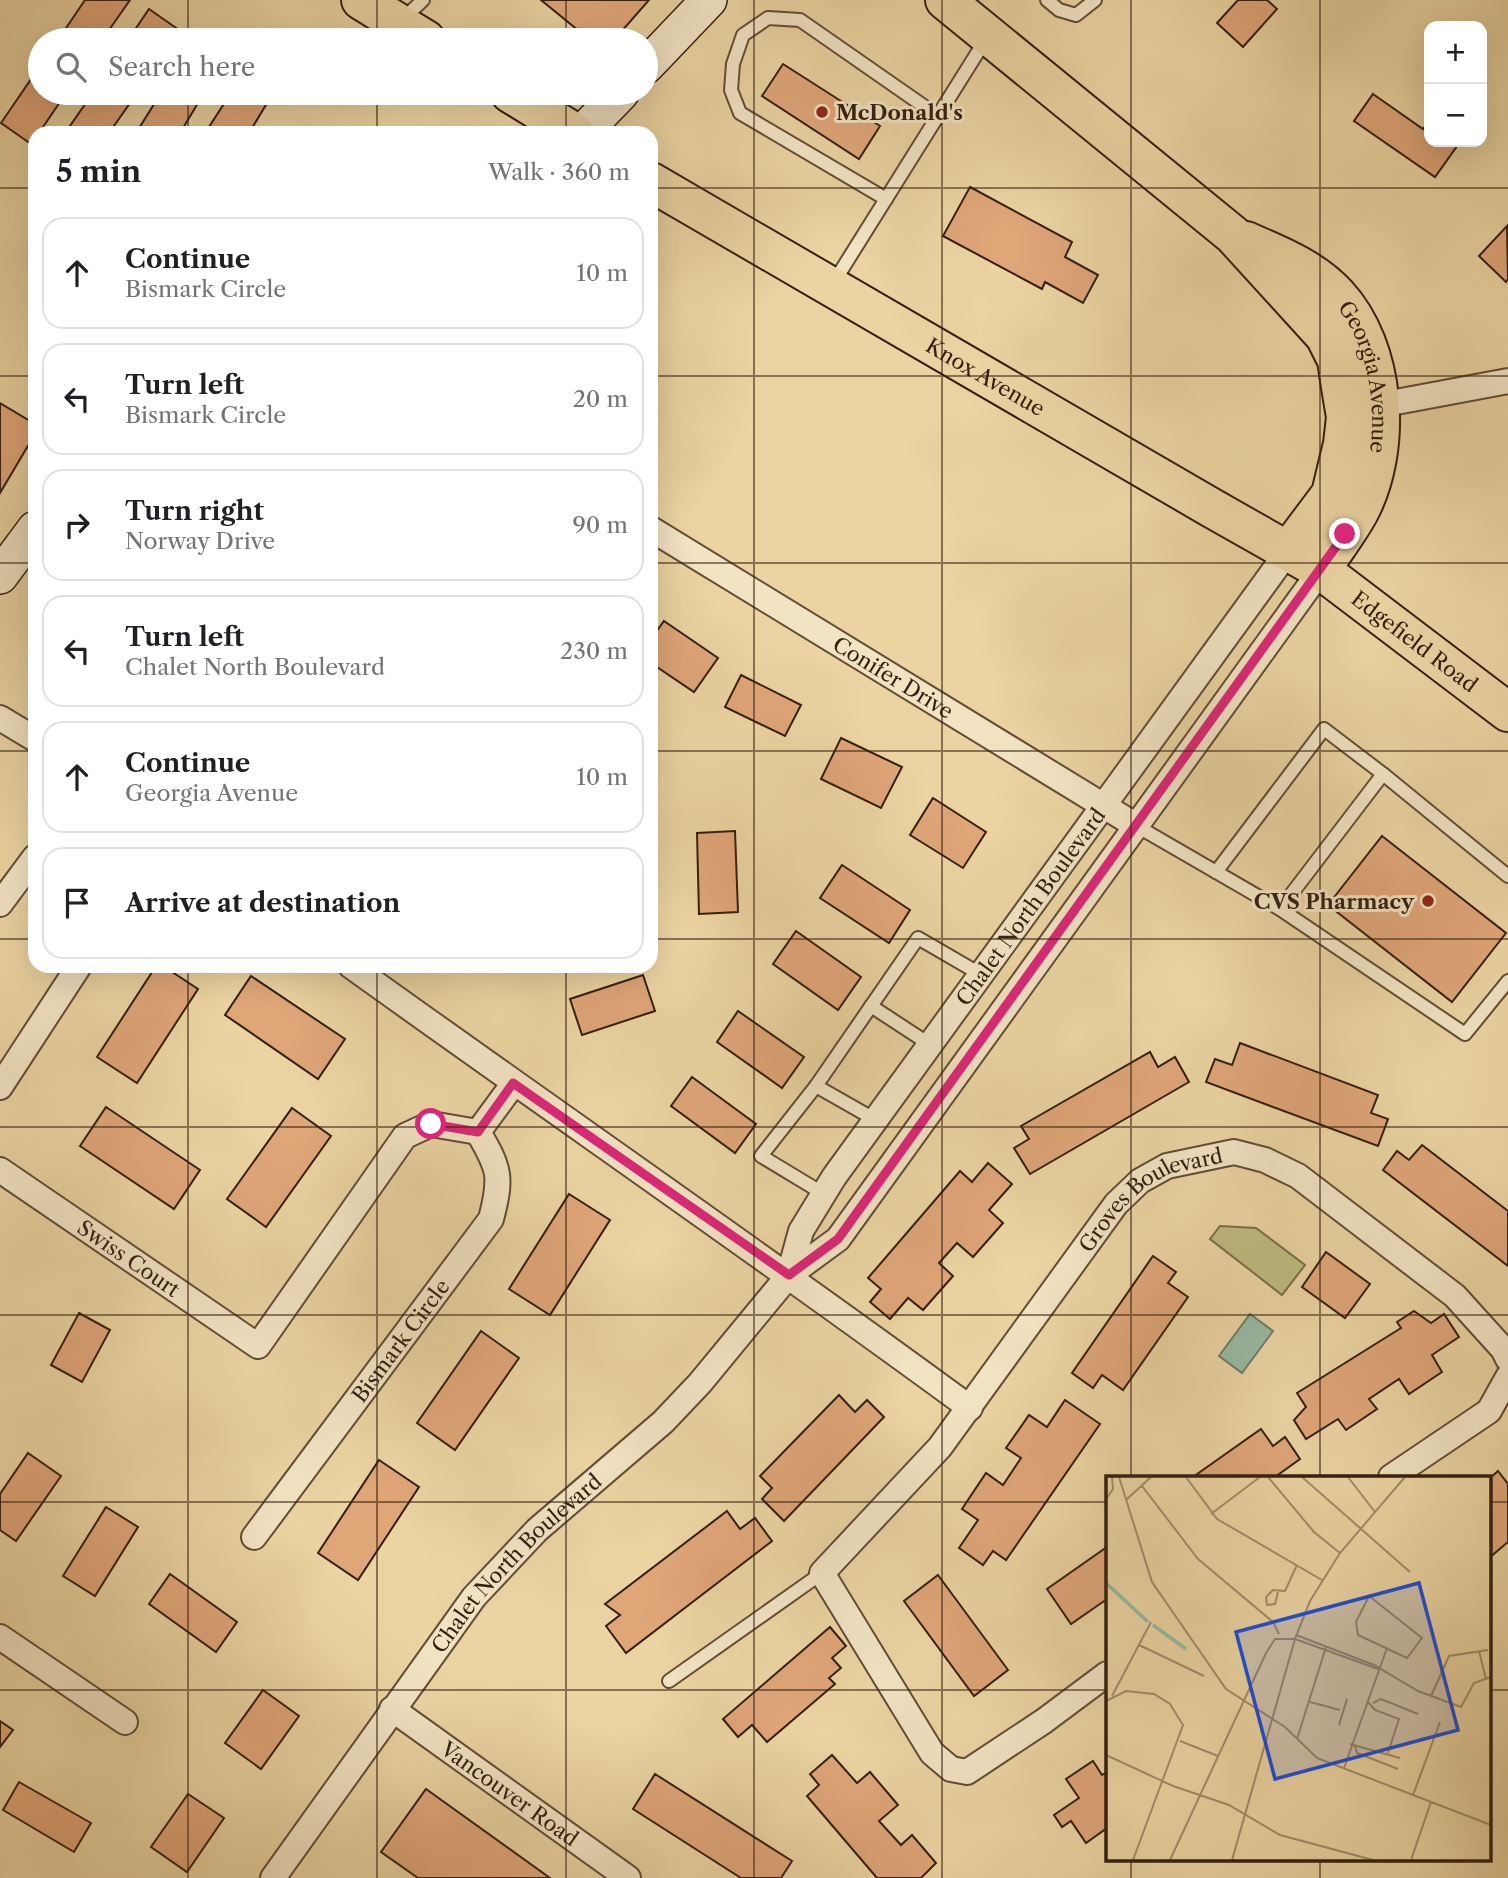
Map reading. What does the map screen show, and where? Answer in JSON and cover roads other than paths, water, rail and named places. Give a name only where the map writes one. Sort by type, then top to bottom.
[{"type":"main road","points":[[361,0],[416,21]]},
{"type":"main road","name":"Georgia Avenue","points":[[945,0],[1233,235],[1325,336],[1337,360],[1346,416],[1338,472],[1331,494],[1289,550]]},
{"type":"main road","points":[[530,105],[564,126]]},
{"type":"main road","name":"Knox Avenue","points":[[658,186],[1321,570]]},
{"type":"main road","name":"Georgia Avenue","points":[[1233,235],[1299,264],[1335,293],[1357,320],[1365,338],[1380,405],[1380,429],[1368,488],[1360,511],[1321,570]]},
{"type":"main road","name":"Edgefield Road","points":[[1321,570],[1508,712]]},
{"type":"street","points":[[658,53],[705,2]]},
{"type":"street","points":[[589,126],[609,105]]},
{"type":"street","points":[[1380,405],[1508,381]]},
{"type":"street","name":"Conifer Drive","points":[[658,533],[1135,825]]},
{"type":"street","points":[[0,576],[28,538]]},
{"type":"street","name":"Chalet North Boulevard","points":[[789,1275],[802,1231],[874,1119],[1289,550]]},
{"type":"street","name":"Chalet North Boulevard","points":[[273,1878],[474,1597],[537,1530],[663,1422],[734,1343],[789,1275],[838,1239],[1321,570]]},
{"type":"street","points":[[1,713],[28,734]]},
{"type":"street","points":[[0,904],[28,866]]},
{"type":"street","points":[[0,1087],[74,973]]},
{"type":"street","points":[[361,973],[513,1083],[789,1275],[970,1408]]},
{"type":"street","points":[[478,1132],[513,1083]]},
{"type":"street","name":"Swiss Court","points":[[0,1170],[258,1346],[405,1136],[431,1124],[478,1132]]},
{"type":"street","name":"Bismark Circle","points":[[254,1537],[491,1219],[498,1190],[496,1162],[478,1132]]},
{"type":"street","name":"Groves Boulevard","points":[[822,1573],[940,1447],[1116,1204],[1140,1181],[1167,1166],[1234,1152],[1265,1160],[1298,1176],[1455,1296],[1503,1349],[1508,1359]]},
{"type":"street","points":[[1392,1476],[1489,1411],[1508,1377]]},
{"type":"street","points":[[822,1573],[932,1753],[951,1769],[967,1772],[1044,1721],[1106,1675]]},
{"type":"street","points":[[0,1637],[125,1722]]},
{"type":"street","name":"Vancouver Road","points":[[392,1709],[628,1878]]},
{"type":"lane","points":[[1046,0],[1059,10],[1076,15],[1095,0]]},
{"type":"lane","points":[[886,199],[740,113],[731,90],[733,64],[743,35],[768,18],[800,20],[938,116]]},
{"type":"lane","points":[[831,288],[988,36]]},
{"type":"lane","points":[[1216,872],[1324,729],[1508,876]]},
{"type":"lane","points":[[1280,909],[1383,774]]},
{"type":"lane","points":[[1135,825],[1280,909],[1465,1034],[1508,981]]},
{"type":"lane","points":[[824,1194],[761,1156],[816,1086],[918,938],[980,974]]},
{"type":"lane","points":[[871,1006],[929,1044]]},
{"type":"lane","points":[[816,1086],[874,1119]]},
{"type":"lane","points":[[670,1681],[822,1573]]},
{"type":"place","name":"McDonald's","points":[[822,112]]},
{"type":"place","name":"CVS Pharmacy","points":[[1428,901]]}]
